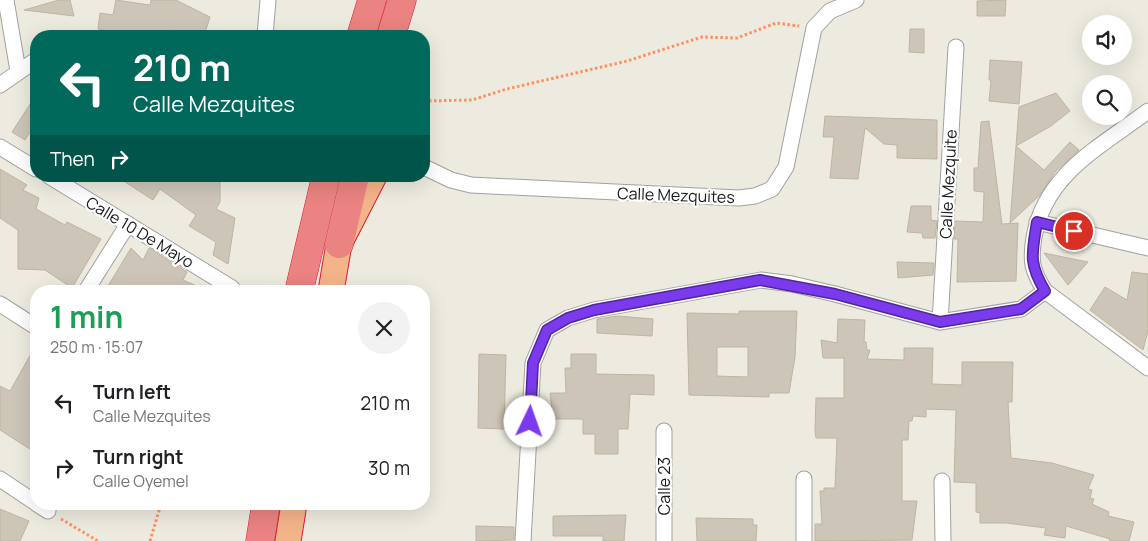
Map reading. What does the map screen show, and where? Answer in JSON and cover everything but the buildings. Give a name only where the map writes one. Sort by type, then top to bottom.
[{"type":"highway","points":[[363,30],[372,0]]},
{"type":"highway","points":[[393,30],[402,0]]},
{"type":"highway","points":[[300,285],[325,182]]},
{"type":"highway","points":[[332,285],[353,182]]},
{"type":"highway","points":[[339,244],[371,182]]},
{"type":"highway","points":[[260,541],[265,510]]},
{"type":"highway","points":[[288,541],[293,510]]},
{"type":"street","points":[[6,0],[18,71]]},
{"type":"street","points":[[265,30],[268,0]]},
{"type":"street","points":[[814,28],[830,11],[856,0]]},
{"type":"street","name":"Calle Mezquites","points":[[430,170],[451,180],[471,185],[739,198],[755,196],[772,189],[786,167],[814,28]]},
{"type":"street","name":"Calle Mezquite","points":[[940,322],[956,47]]},
{"type":"street","points":[[0,84],[30,64]]},
{"type":"street","points":[[1148,112],[1069,170],[1045,200],[1037,222],[1031,256],[1034,274],[1045,291],[1148,368]]},
{"type":"street","points":[[0,147],[30,165]]},
{"type":"street","name":"Calle 10 De Mayo","points":[[59,182],[227,285]]},
{"type":"street","points":[[1037,222],[1148,248]]},
{"type":"street","points":[[90,285],[128,224]]},
{"type":"street","points":[[523,541],[533,363],[547,330],[568,318],[594,310],[760,280],[835,294],[940,322],[1021,309],[1045,291]]},
{"type":"street","points":[[0,304],[30,323]]},
{"type":"street","name":"Calle 23","points":[[664,431],[664,541]]},
{"type":"street","points":[[0,479],[30,499]]},
{"type":"street","points":[[804,479],[804,541]]},
{"type":"street","points":[[942,481],[943,541]]},
{"type":"path","points":[[430,101],[472,100],[507,89],[627,62],[702,37],[736,38],[776,24],[814,28]]},
{"type":"path","points":[[48,510],[98,541]]},
{"type":"path","points":[[150,541],[159,510]]},
{"type":"route","points":[[530,422],[533,363],[547,330],[568,318],[594,310],[760,280],[792,284],[835,294],[940,322],[1021,309],[1045,291],[1034,274],[1031,256],[1037,222],[1074,231]]}]
